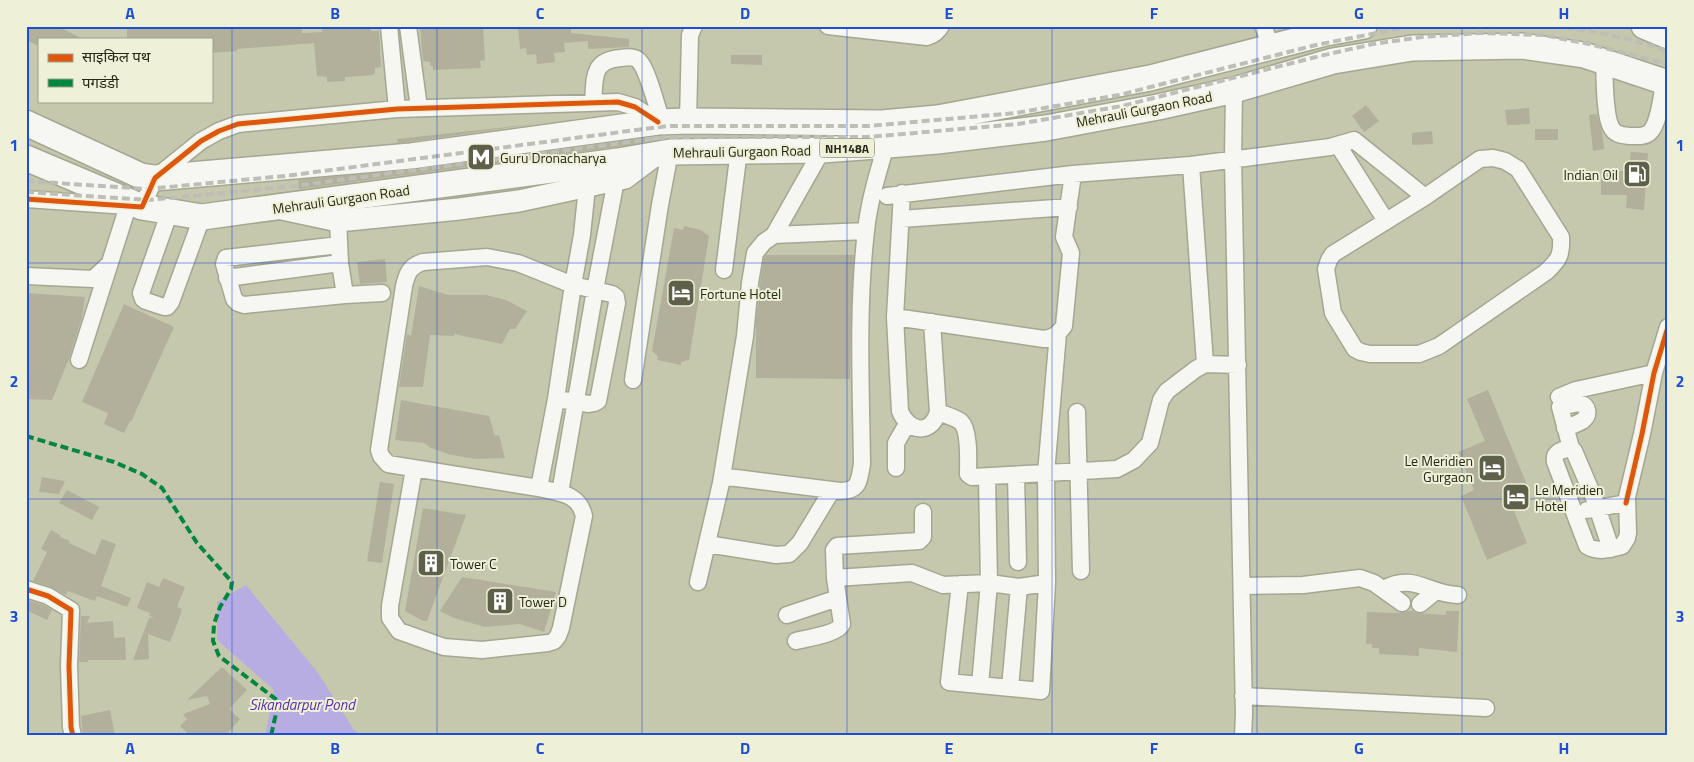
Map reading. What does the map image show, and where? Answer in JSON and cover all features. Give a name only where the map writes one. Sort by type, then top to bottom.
[{"type":"highway","name":"Mehrauli Gurgaon Road","points":[[28,129],[142,176],[155,178],[411,156],[660,122],[882,123],[938,118],[1150,78],[1267,37],[1326,33],[1364,26]]},
{"type":"highway","points":[[1644,26],[1668,36]]},
{"type":"highway","name":"Mehrauli Gurgaon Road","points":[[26,158],[135,206],[202,217],[618,161],[664,152],[822,150],[937,141],[1046,128],[1158,108],[1234,90],[1333,61],[1412,48],[1522,46],[1584,55],[1666,83]]},
{"type":"highway","points":[[1150,78],[1158,108]]},
{"type":"main road","points":[[277,208],[338,221],[519,201],[625,178],[664,152]]},
{"type":"street","points":[[389,26],[396,109]]},
{"type":"street","points":[[408,26],[419,108]]},
{"type":"street","points":[[688,121],[690,35],[694,26]]},
{"type":"street","points":[[828,26],[927,37],[933,35],[941,26]]},
{"type":"street","points":[[593,103],[597,69],[603,62],[615,58],[633,57],[639,60],[646,73],[660,122]]},
{"type":"street","points":[[1604,62],[1608,120],[1614,133],[1640,136],[1648,134],[1657,119],[1666,83]]},
{"type":"street","points":[[1234,90],[1233,158],[1242,586],[1243,736]]},
{"type":"street","points":[[79,360],[109,264],[135,206],[155,178],[201,142],[219,131],[238,124],[396,109],[618,102],[635,107],[660,122]]},
{"type":"street","points":[[932,322],[938,412],[933,423],[926,428],[914,428],[903,418],[900,411],[895,317],[901,219],[895,195],[1073,174],[1190,165],[1338,145],[1354,140],[1425,196]]},
{"type":"street","points":[[721,483],[726,477],[849,491],[858,483],[862,464],[861,330],[866,231],[870,205],[886,145]]},
{"type":"street","points":[[1338,145],[1386,221]]},
{"type":"street","points":[[724,270],[739,150]]},
{"type":"street","points":[[698,582],[721,483],[745,336],[750,283],[756,253],[764,242],[774,235],[822,150]]},
{"type":"street","points":[[633,380],[660,205],[664,152]]},
{"type":"street","points":[[1480,158],[1493,158],[1505,161],[1518,169],[1561,238],[1562,250],[1558,262],[1439,346],[1419,354],[1370,354],[1361,352],[1355,349],[1333,313],[1326,269],[1329,260],[1333,254],[1425,196],[1480,158]]},
{"type":"street","points":[[1190,165],[1205,364]]},
{"type":"street","points":[[895,317],[1044,338],[1052,338],[1058,334],[1064,326],[1071,253],[1064,237],[1073,174]]},
{"type":"street","points":[[560,493],[616,180]]},
{"type":"street","points":[[539,488],[556,399],[582,235],[587,187]]},
{"type":"street","points":[[26,199],[135,206]]},
{"type":"street","points":[[901,219],[1069,207]]},
{"type":"street","points":[[170,212],[141,293],[146,301],[164,307],[167,307],[171,302],[202,217]]},
{"type":"street","points":[[338,221],[340,263],[345,295]]},
{"type":"street","points":[[774,235],[866,231]]},
{"type":"street","points":[[339,245],[226,258],[224,264],[234,299],[244,305],[382,293]]},
{"type":"street","points":[[414,469],[390,606],[390,618],[400,630],[444,647],[482,650],[554,641],[561,628],[584,516],[577,500],[560,493],[539,488],[388,464],[380,456],[404,286],[410,269],[416,264],[423,262],[488,257],[518,263],[573,285],[612,294],[616,297],[617,303],[598,401],[589,404],[556,399]]},
{"type":"street","points":[[227,278],[340,263]]},
{"type":"street","points":[[26,276],[93,279],[109,264]]},
{"type":"street","points":[[1571,448],[1558,453],[1555,459],[1587,546],[1596,550],[1622,546],[1627,538],[1626,503],[1654,373],[1668,327]]},
{"type":"street","points":[[960,584],[949,682],[1041,691],[1047,583],[1046,473],[1058,334]]},
{"type":"street","points":[[938,412],[962,423],[966,434],[968,474],[972,477],[1117,469],[1134,460],[1150,443],[1161,400],[1167,391],[1205,364],[1238,365]]},
{"type":"street","points":[[1559,397],[1576,390],[1654,373]]},
{"type":"street","points":[[1077,412],[1081,571]]},
{"type":"street","points":[[896,468],[896,443],[908,424]]},
{"type":"street","points":[[1565,428],[1611,549]]},
{"type":"street","points":[[980,685],[989,583],[988,476]]},
{"type":"street","points":[[1016,476],[1018,562]]},
{"type":"street","points":[[707,544],[776,555],[788,554],[800,543],[832,490]]},
{"type":"street","points":[[1574,514],[1626,503]]},
{"type":"street","points":[[796,641],[841,628],[835,578],[834,550],[837,546],[919,542],[923,538],[923,512]]},
{"type":"street","points":[[835,578],[912,573],[943,584],[989,583],[1019,587],[1047,583]]},
{"type":"street","points":[[1242,586],[1303,585],[1360,578],[1374,583],[1402,603]]},
{"type":"street","points":[[1384,589],[1393,584],[1405,582],[1418,583],[1436,592],[1458,595]]},
{"type":"street","points":[[1010,688],[1019,587]]},
{"type":"street","points":[[26,589],[48,596],[71,610],[69,666],[73,736]]},
{"type":"street","points":[[1420,604],[1436,592]]},
{"type":"street","points":[[787,614],[838,598]]},
{"type":"street","points":[[1243,696],[1486,708]]},
{"type":"path","points":[[512,90],[538,88]]},
{"type":"path","points":[[488,225],[519,220]]},
{"type":"water","name":"Sikandarpur Pond","points":[[246,585],[318,673],[354,730],[362,736],[265,736],[274,690],[217,640],[217,602]]},
{"type":"building","points":[[26,26],[57,26],[81,38],[38,38],[38,46],[26,40]]},
{"type":"building","points":[[212,26],[302,26],[302,33],[322,32],[322,26],[369,26],[371,31],[379,31],[381,67],[375,68],[375,74],[373,75],[345,77],[345,81],[327,82],[327,77],[317,76],[314,43],[212,53],[212,38],[127,38],[127,28],[173,27],[173,29]]},
{"type":"building","points":[[420,26],[483,26],[485,60],[480,61],[481,68],[433,70],[430,62],[423,61]]},
{"type":"building","points":[[518,26],[571,26],[571,33],[629,39],[629,47],[588,49],[588,41],[564,43],[565,52],[554,53],[555,62],[537,64],[536,54],[527,55],[526,48],[520,49]]},
{"type":"building","points":[[731,55],[762,55],[762,65],[731,64]]},
{"type":"building","points":[[1366,105],[1379,121],[1364,132],[1352,116]]},
{"type":"building","points":[[1529,108],[1530,124],[1507,125],[1505,110]]},
{"type":"building","points":[[1597,114],[1602,131],[1604,149],[1593,151],[1589,115]]},
{"type":"building","points":[[534,124],[409,142],[398,143],[397,139]]},
{"type":"building","points":[[1535,129],[1558,129],[1558,140],[1535,140]]},
{"type":"building","points":[[1432,131],[1433,144],[1412,145],[1412,133]]},
{"type":"building","points":[[645,138],[645,142],[616,147],[299,189],[298,180],[413,170]]},
{"type":"building","points":[[1631,152],[1648,153],[1644,210],[1626,208],[1627,195],[1601,195],[1601,171],[1629,171]]},
{"type":"building","name":"Fortune Hotel","points":[[684,226],[701,230],[709,236],[689,360],[681,362],[681,365],[657,360],[658,356],[652,351],[674,228],[683,230]]},
{"type":"building","points":[[766,255],[854,255],[850,379],[756,378],[756,321],[764,257]]},
{"type":"building","points":[[385,259],[387,282],[360,284],[357,262]]},
{"type":"building","points":[[419,286],[448,295],[486,295],[506,300],[527,311],[515,329],[510,329],[502,344],[454,334],[454,336],[430,335],[423,387],[399,387],[407,334],[411,336]]},
{"type":"building","points":[[26,293],[85,297],[82,317],[69,359],[52,400],[26,399]]},
{"type":"building","points":[[124,304],[174,327],[131,422],[124,433],[104,424],[108,413],[82,402]]},
{"type":"building","name":"Le Meridien Gurgaon","points":[[1488,390],[1527,485],[1507,493],[1527,543],[1487,560],[1461,496],[1474,490],[1458,452],[1485,441],[1467,399]]},
{"type":"building","points":[[401,400],[489,416],[495,436],[499,435],[505,458],[476,459],[451,455],[431,448],[424,443],[395,440]]},
{"type":"building","points":[[42,477],[65,481],[59,494],[39,492]]},
{"type":"building","points":[[380,482],[394,484],[382,563],[367,561]]},
{"type":"building","points":[[67,490],[99,507],[92,520],[59,503]]},
{"type":"building","name":"Tower C","points":[[423,508],[466,515],[427,621],[423,621],[405,611]]},
{"type":"building","points":[[51,530],[60,535],[60,537],[70,541],[69,543],[95,555],[102,539],[116,544],[101,586],[131,598],[127,607],[97,596],[95,601],[68,591],[66,595],[51,587],[33,581],[47,552],[41,549]]},
{"type":"building","name":"Tower D","points":[[462,577],[556,592],[544,632],[520,624],[485,627],[454,618],[440,611]]},
{"type":"building","points":[[163,578],[185,587],[177,607],[182,609],[178,622],[170,642],[148,634],[149,659],[133,660],[149,618],[154,617],[149,616],[150,613],[137,608],[147,582],[159,587]]},
{"type":"building","points":[[27,600],[44,605],[52,610],[47,620],[26,610]]},
{"type":"building","points":[[1408,611],[1446,615],[1446,611],[1459,611],[1457,652],[1419,648],[1419,656],[1379,654],[1379,648],[1372,648],[1372,644],[1366,644],[1367,612],[1398,613]]},
{"type":"building","points":[[81,616],[90,616],[87,623],[113,621],[114,638],[125,637],[126,660],[88,660],[88,662],[79,662]]},
{"type":"building","points":[[222,667],[247,690],[229,709],[240,719],[225,736],[190,736],[180,726],[187,719],[183,714],[210,704],[207,696],[187,700]]},
{"type":"building","points":[[110,710],[115,736],[83,736],[81,716]]},
{"type":"railway","points":[[26,181],[147,189],[285,176],[667,126],[868,126],[1016,113],[1119,95],[1316,45],[1412,26]]},
{"type":"railway","points":[[1553,26],[1640,42],[1668,51]]},
{"type":"railway","points":[[26,192],[148,200],[286,187],[667,137],[868,137],[1018,124],[1122,106],[1320,56],[1373,44],[1422,37],[1480,33],[1543,35],[1589,44],[1668,64]]},
{"type":"marked path","points":[[26,436],[114,462],[142,474],[162,488],[197,543],[232,582],[231,589],[220,607],[214,624],[213,641],[219,656],[277,700],[271,736]]},
{"type":"cycle path","points":[[26,199],[142,207],[155,178],[201,141],[219,131],[238,124],[397,109],[618,102],[635,107],[658,122]]},
{"type":"cycle path","points":[[1626,503],[1654,373],[1668,327]]},
{"type":"cycle path","points":[[26,589],[48,596],[71,610],[69,666],[73,736]]},
{"type":"place","name":"Guru Dronacharya","points":[[481,157]]},
{"type":"place","name":"Indian Oil","points":[[1637,174]]},
{"type":"place","name":"Fortune Hotel","points":[[681,293]]},
{"type":"place","name":"Le Meridien Gurgaon","points":[[1492,468]]},
{"type":"place","name":"Le Meridien Hotel","points":[[1516,497]]},
{"type":"place","name":"Tower C","points":[[431,563]]},
{"type":"place","name":"Tower D","points":[[500,601]]}]
